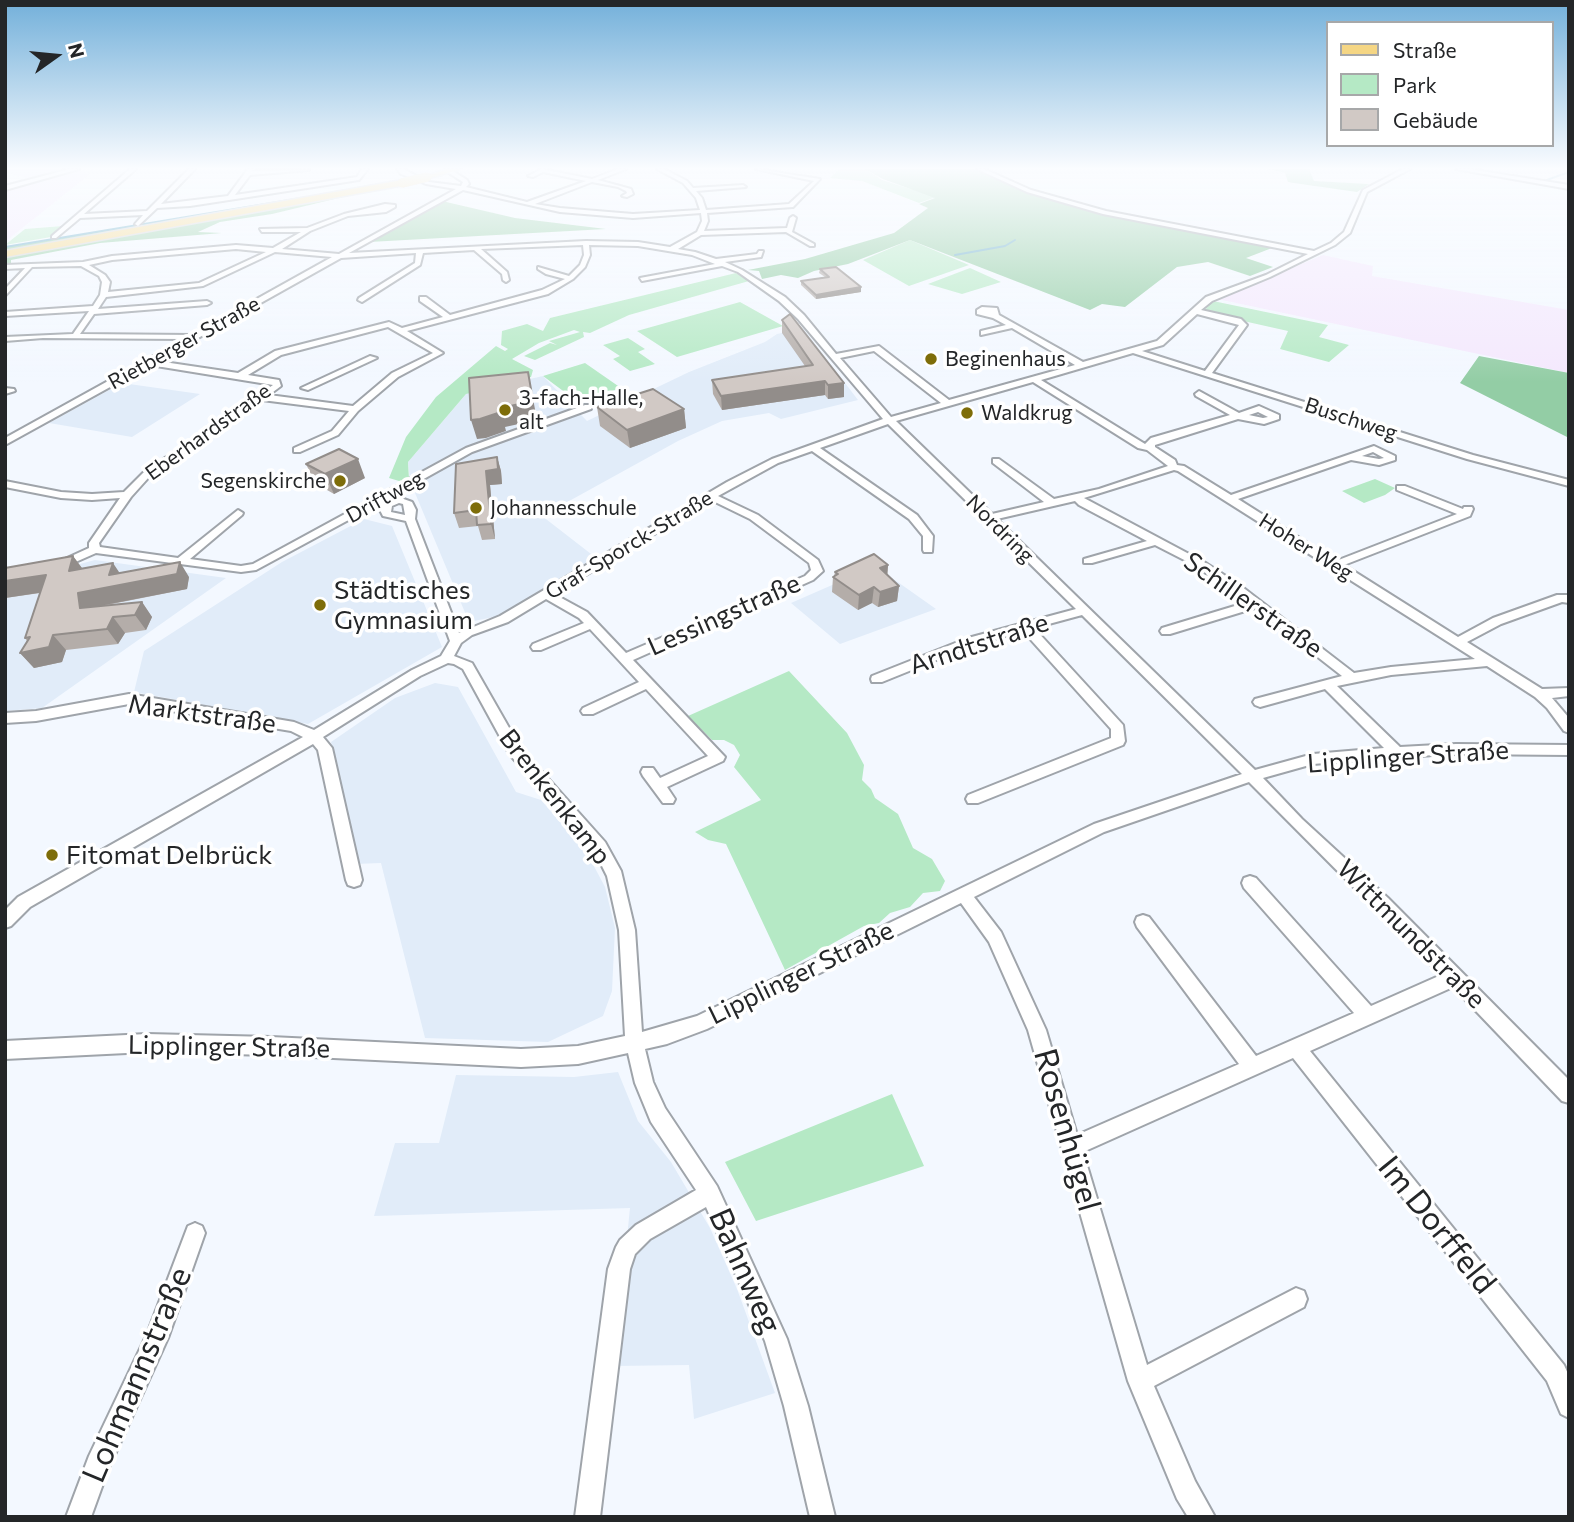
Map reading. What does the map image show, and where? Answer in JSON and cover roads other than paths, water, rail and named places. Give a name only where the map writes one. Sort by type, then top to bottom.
[{"type":"main road","points":[[5,254],[83,240]]},
{"type":"street","points":[[104,295],[201,285],[291,240]]},
{"type":"street","name":"Rietberger Straße","points":[[5,442],[367,240]]},
{"type":"street","points":[[672,249],[688,240]]},
{"type":"street","points":[[802,240],[812,245]]},
{"type":"street","points":[[1248,240],[1316,253]]},
{"type":"street","name":"Graf-Sporck-Straße","points":[[456,641],[468,632],[504,619],[775,461],[890,420],[1160,343],[1171,336],[1209,299],[1268,276],[1337,240]]},
{"type":"street","points":[[400,331],[528,298],[572,278],[583,266],[587,254],[586,243]]},
{"type":"street","points":[[5,267],[83,264],[112,258],[175,256],[236,247],[340,256],[586,243],[638,244],[672,249],[721,262]]},
{"type":"street","points":[[477,248],[505,273],[507,281],[528,298]]},
{"type":"street","points":[[362,300],[418,264],[420,252]]},
{"type":"street","points":[[642,279],[760,256],[761,252]]},
{"type":"street","name":"Nordring","points":[[721,262],[754,279],[801,317],[890,420],[1083,611],[1212,733],[1252,776]]},
{"type":"street","points":[[75,336],[104,295],[106,282],[102,275],[83,264]]},
{"type":"street","points":[[5,294],[31,265]]},
{"type":"street","points":[[540,268],[548,274],[572,278]]},
{"type":"street","points":[[423,299],[449,318]]},
{"type":"street","points":[[5,314],[207,303]]},
{"type":"street","points":[[1195,311],[1238,321],[1243,325],[1207,374]]},
{"type":"street","points":[[996,316],[1084,366]]},
{"type":"street","points":[[240,376],[278,353],[389,324],[439,353],[395,375],[355,409],[335,433],[297,450]]},
{"type":"street","points":[[984,333],[1014,325]]},
{"type":"street","points":[[5,339],[75,336],[195,337]]},
{"type":"street","points":[[835,357],[876,348],[948,404]]},
{"type":"street","name":"Buschweg","points":[[1134,351],[1470,457],[1569,482]]},
{"type":"street","name":"Eberhardstraße","points":[[305,388],[373,358]]},
{"type":"street","name":"Eberhardstraße","points":[[95,550],[93,543],[127,495],[167,459],[277,386],[276,382],[150,362]]},
{"type":"street","name":"Hoher Weg","points":[[1034,379],[1141,446],[1150,448],[1172,462],[1173,467],[1181,468],[1540,694],[1569,728]]},
{"type":"street","points":[[1150,448],[1150,443],[1154,440],[1238,416],[1199,394]]},
{"type":"street","points":[[261,397],[355,409]]},
{"type":"street","name":"Driftweg","points":[[51,568],[95,550],[241,569],[256,567],[384,502],[469,450],[588,407]]},
{"type":"street","points":[[812,447],[913,517],[928,536],[928,551]]},
{"type":"street","points":[[1229,499],[1350,457]]},
{"type":"street","points":[[996,461],[1051,502]]},
{"type":"street","points":[[989,518],[1077,497],[1173,467]]},
{"type":"street","points":[[5,484],[61,495],[127,495]]},
{"type":"street","points":[[1335,565],[1467,511],[1401,488]]},
{"type":"street","name":"Lessingstraße","points":[[624,659],[809,578],[817,571],[814,562],[754,517],[711,496]]},
{"type":"street","name":"Schillerstraße","points":[[1077,497],[1083,503],[1200,564],[1258,603],[1352,678]]},
{"type":"street","points":[[5,921],[24,902],[273,762],[416,673],[446,659],[456,641],[410,519],[411,510],[407,502],[384,502],[387,514],[410,519]]},
{"type":"street","points":[[181,561],[238,513]]},
{"type":"street","points":[[1088,561],[1155,540]]},
{"type":"street","points":[[546,594],[583,615],[718,757],[659,785]]},
{"type":"street","points":[[1458,642],[1497,621],[1561,598],[1569,599]]},
{"type":"street","points":[[1166,631],[1258,603]]},
{"type":"street","name":"Arndtstraße","points":[[877,679],[972,641],[1083,611]]},
{"type":"street","points":[[537,647],[591,624]]},
{"type":"street","points":[[973,799],[1118,741],[1118,728],[1025,626]]},
{"type":"street","name":"Brenkenkamp","points":[[446,659],[457,660],[468,666],[514,751],[600,846],[615,876],[627,930],[634,1041]]},
{"type":"street","points":[[1260,702],[1352,678],[1489,662]]},
{"type":"street","points":[[588,711],[648,683]]},
{"type":"street","points":[[1328,685],[1397,752]]},
{"type":"street","points":[[1540,694],[1551,691],[1569,692]]},
{"type":"street","name":"Marktstraße","points":[[5,718],[36,716],[129,699],[294,727],[314,736]]},
{"type":"street","points":[[314,736],[325,748],[354,880]]},
{"type":"street","name":"Lipplinger Straße","points":[[5,1050],[159,1043],[522,1058],[578,1055],[667,1035],[701,1023],[1099,828],[1252,776],[1313,760],[1397,752],[1465,749],[1569,750]]},
{"type":"street","points":[[648,772],[668,799]]},
{"type":"street","name":"Wittmundstraße","points":[[1252,776],[1382,903],[1569,1094]]},
{"type":"street","points":[[1250,883],[1369,1017]]},
{"type":"street","name":"Rosenhügel","points":[[963,894],[995,937],[1037,1030],[1140,1381],[1186,1490],[1203,1517]]},
{"type":"street","points":[[1143,922],[1254,1068]]},
{"type":"street","points":[[1072,1147],[1454,978]]},
{"type":"street","name":"Bahnweg","points":[[634,1041],[644,1083],[658,1115],[710,1193],[776,1339],[796,1406],[823,1517]]},
{"type":"street","name":"Im Dorffeld","points":[[1297,1049],[1556,1374],[1569,1406]]},
{"type":"street","points":[[587,1517],[619,1269],[627,1247],[643,1232],[710,1193]]},
{"type":"street","name":"Lohmannstraße","points":[[79,1517],[98,1465],[157,1338],[195,1233]]},
{"type":"street","points":[[1140,1381],[1296,1299]]},
{"type":"waterway","points":[[5,247],[47,240]]},
{"type":"waterway","points":[[955,255],[1005,246],[1015,240]]},
{"type":"place","name":"Beginenhaus","points":[[931,359]]},
{"type":"place","name":"3-fach-Halle, alt","points":[[505,410]]},
{"type":"place","name":"Waldkrug","points":[[967,413]]},
{"type":"place","name":"Segenskirche","points":[[340,481]]},
{"type":"place","name":"Johannesschule","points":[[476,508]]},
{"type":"place","name":"Städtisches Gymnasium","points":[[320,605]]},
{"type":"place","name":"Fitomat Delbrück","points":[[52,855]]}]
